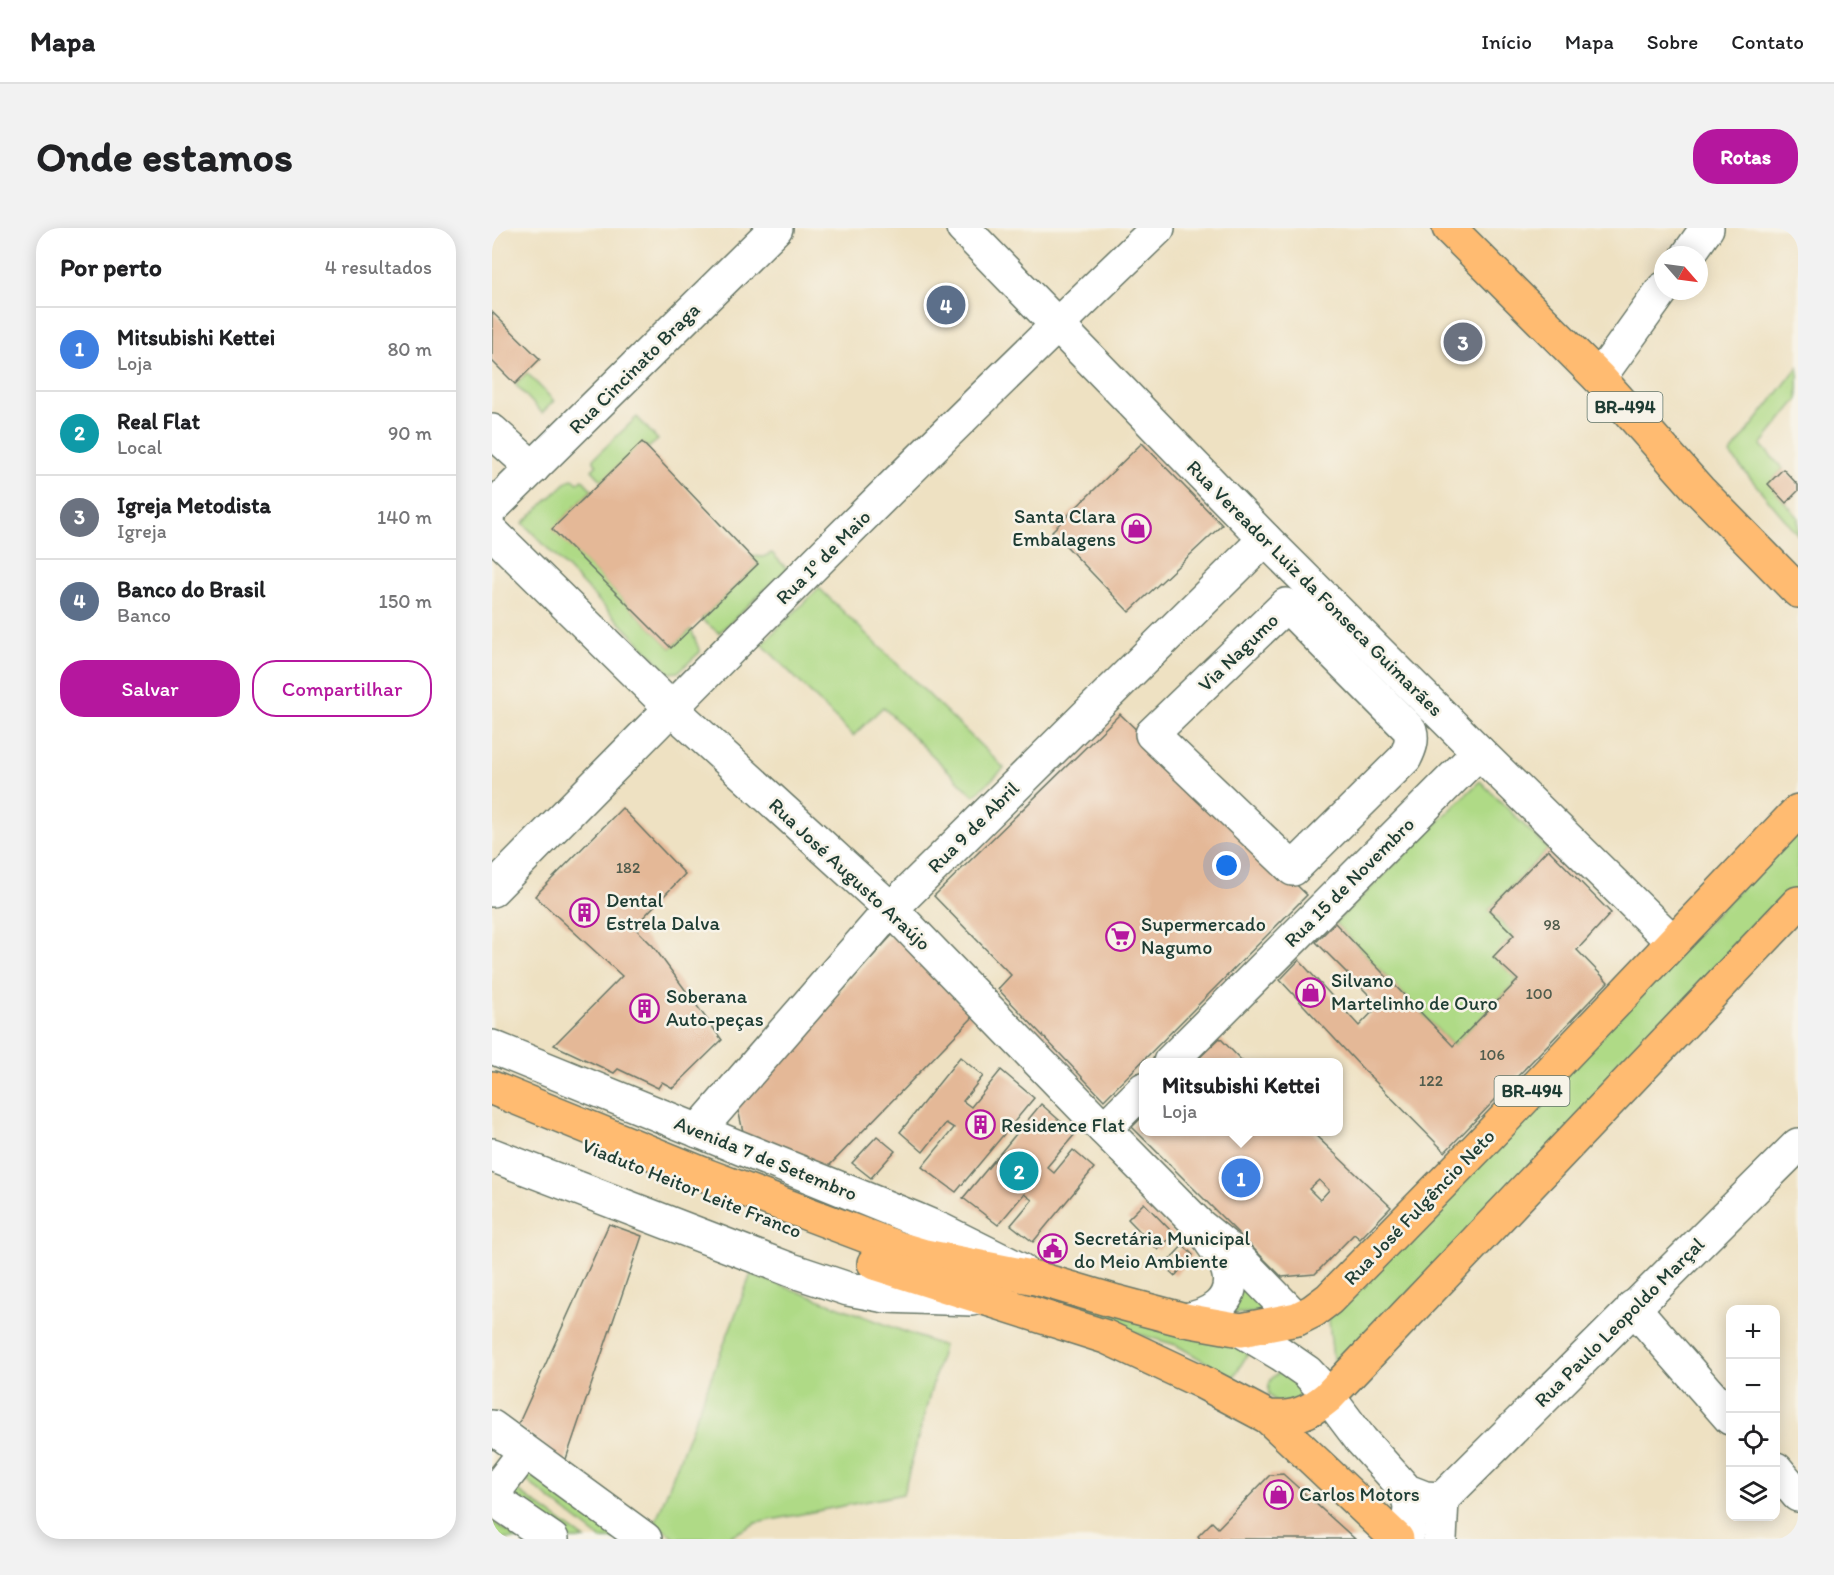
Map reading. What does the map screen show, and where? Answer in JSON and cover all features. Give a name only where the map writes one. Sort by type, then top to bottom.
[{"type":"main road","name":"BR-494","points":[[1449,228],[1599,378],[1699,490],[1798,591]]},
{"type":"main road","name":"Rua José Fulgêncio Neto","points":[[1240,1330],[1297,1319],[1329,1299],[1477,1148],[1798,811]]},
{"type":"main road","name":"BR-494","points":[[1328,1397],[1798,903]]},
{"type":"main road","points":[[492,1088],[708,1176],[988,1300],[1106,1337],[1176,1368],[1268,1418],[1398,1539]]},
{"type":"main road","name":"Viaduto Heitor Leite Franco","points":[[492,1107],[895,1259]]},
{"type":"main road","name":"Avenida 7 de Setembro","points":[[895,1259],[954,1263],[1035,1278],[1185,1320],[1240,1330]]},
{"type":"main road","points":[[1268,1418],[1299,1416],[1328,1397]]},
{"type":"street","name":"Rua Cincinato Braga","points":[[492,508],[776,228]]},
{"type":"street","name":"Rua Vereador Luiz da Fonseca Guimarães","points":[[963,228],[1265,539],[1673,942]]},
{"type":"street","name":"Rua 1º de Maio","points":[[492,890],[671,708],[1057,324],[1158,228]]},
{"type":"street","points":[[1694,246],[1707,228]]},
{"type":"street","points":[[1599,378],[1655,300]]},
{"type":"street","points":[[492,431],[534,468]]},
{"type":"street","name":"Rua José Augusto Araújo","points":[[492,532],[671,708],[891,909],[1200,1226],[1227,1247],[1297,1319]]},
{"type":"street","name":"Rua 9 de Abril","points":[[698,1131],[891,909],[1265,539]]},
{"type":"street","name":"Via Nagumo","points":[[1286,605],[1374,692],[1410,730],[1412,735],[1405,758],[1334,828],[1293,869],[1152,734],[1286,605]]},
{"type":"street","name":"Rua 15 de Novembro","points":[[1174,1058],[1479,752]]},
{"type":"street","points":[[1334,828],[1370,861]]},
{"type":"street","name":"Avenida 7 de Setembro","points":[[492,1047],[943,1231],[1035,1278]]},
{"type":"street","points":[[1104,1129],[1139,1093]]},
{"type":"street","name":"Rua Paulo Leopoldo Marçal","points":[[1442,1499],[1798,1145]]},
{"type":"street","points":[[492,1155],[790,1270],[848,1289],[886,1296],[988,1300]]},
{"type":"street","name":"Rua José Augusto Araújo","points":[[1185,1320],[1204,1316],[1219,1306],[1228,1292],[1230,1283],[1224,1261],[1200,1226]]},
{"type":"street","points":[[1633,1307],[1727,1413]]},
{"type":"street","name":"Avenida 7 de Setembro","points":[[1240,1330],[1299,1366],[1314,1379],[1361,1440],[1407,1491]]},
{"type":"street","points":[[492,1427],[645,1539]]},
{"type":"street","points":[[525,1452],[492,1497],[552,1539]]},
{"type":"street","points":[[1780,1474],[1798,1495]]},
{"type":"street","points":[[1407,1491],[1425,1498],[1442,1499],[1440,1539]]},
{"type":"street","points":[[1407,1491],[1410,1508],[1407,1539]]},
{"type":"green space","points":[[1798,367],[1798,399],[1761,445],[1783,469],[1769,484],[1798,517],[1798,535],[1730,454]]},
{"type":"green space","points":[[527,373],[554,401],[542,413],[515,384]]},
{"type":"green space","points":[[637,417],[658,440],[648,448],[643,443],[602,481],[592,470],[597,465],[594,458]]},
{"type":"green space","points":[[573,479],[578,483],[582,479],[592,490],[553,529],[671,648],[691,629],[700,652],[678,672],[669,673],[523,523],[569,480]]},
{"type":"green space","points":[[772,553],[787,569],[719,633],[701,619],[758,564],[750,556],[763,557]]},
{"type":"green space","points":[[819,588],[1004,768],[974,796],[883,707],[853,736],[762,644]]},
{"type":"green space","points":[[1480,781],[1548,849],[1489,910],[1514,935],[1494,957],[1518,980],[1453,1046],[1335,923]]},
{"type":"green space","points":[[1798,830],[1798,898],[1334,1369],[1328,1312]]},
{"type":"green space","points":[[751,1274],[943,1346],[903,1494],[756,1523],[725,1539],[676,1539],[655,1523]]},
{"type":"green space","points":[[1237,1280],[1281,1312],[1220,1314]]},
{"type":"green space","points":[[1068,1299],[1252,1347],[1233,1378],[1176,1345],[1066,1313]]},
{"type":"green space","points":[[1280,1372],[1301,1386],[1296,1401],[1277,1403],[1269,1395],[1270,1381]]},
{"type":"green space","points":[[523,1469],[626,1539],[601,1539],[518,1474]]},
{"type":"green space","points":[[510,1485],[585,1539],[570,1539],[507,1494]]},
{"type":"green space","points":[[492,1521],[518,1539],[492,1539]]},
{"type":"building","points":[[492,312],[540,359],[515,384],[492,361]]},
{"type":"building","points":[[642,442],[758,564],[671,648],[552,529]]},
{"type":"building","name":"Santa Clara Embalagens","points":[[1142,443],[1222,525],[1129,612],[1052,531]]},
{"type":"building","points":[[1783,469],[1798,485],[1798,491],[1786,503],[1768,484]]},
{"type":"building","name":"Supermercado Nagumo","points":[[1120,714],[1307,895],[1146,1058],[1139,1058],[1139,1065],[1104,1100],[998,989],[1011,975],[934,896]]},
{"type":"building","points":[[622,808],[685,874],[634,927],[653,946],[722,1040],[673,1088],[662,1082],[658,1088],[618,1069],[614,1073],[554,1045],[622,976],[535,896]]},
{"type":"building","points":[[1548,849],[1611,913],[1577,950],[1608,982],[1445,1152],[1280,980],[1299,960],[1359,1026],[1379,1005],[1316,942],[1335,923],[1453,1046],[1518,980],[1493,957],[1514,935],[1489,910]]},
{"type":"building","points":[[894,933],[973,1017],[827,1168],[744,1136],[737,1105]]},
{"type":"building","points":[[1220,1038],[1239,1058],[1199,1058]]},
{"type":"building","name":"Residence Flat","points":[[960,1057],[983,1076],[963,1101],[971,1107],[1001,1070],[1034,1098],[956,1192],[922,1167],[954,1128],[946,1123],[923,1152],[900,1132]]},
{"type":"building","points":[[1041,1104],[1075,1134],[1047,1167],[1054,1173],[1073,1150],[1094,1168],[1033,1242],[1011,1225],[1032,1200],[1024,1194],[998,1225],[963,1198]]},
{"type":"building","points":[[1139,1120],[1139,1134],[1132,1127]]},
{"type":"building","points":[[877,1136],[895,1151],[871,1178],[852,1163]]},
{"type":"building","points":[[1141,1136],[1316,1136],[1391,1207],[1360,1239],[1354,1234],[1315,1274],[1282,1277]],"holes":[[[1319,1180],[1329,1190],[1320,1200],[1309,1189]]]},
{"type":"building","points":[[1144,1203],[1174,1234],[1158,1250],[1128,1219]]},
{"type":"building","points":[[609,1224],[642,1236],[565,1462],[518,1425]]},
{"type":"building","points":[[1183,1245],[1193,1255],[1175,1276],[1164,1266]]},
{"type":"building","name":"Carlos Motors","points":[[1283,1474],[1355,1539],[1200,1539],[1198,1536],[1212,1522],[1218,1528],[1270,1475]]},
{"type":"place","name":"Banco do Brasil","points":[[946,305]]},
{"type":"place","name":"Igreja Metodista","points":[[1463,342]]},
{"type":"place","name":"Santa Clara Embalagens","points":[[1137,528]]},
{"type":"place","name":"Dental Estrela Dalva","points":[[585,912]]},
{"type":"place","name":"Supermercado Nagumo","points":[[1120,936]]},
{"type":"place","name":"Silvano Martelinho de Ouro","points":[[1310,992]]},
{"type":"place","name":"Soberana Auto-peças","points":[[645,1008]]},
{"type":"place","name":"Residence Flat","points":[[980,1125]]},
{"type":"place","name":"Real Flat","points":[[1019,1171]]},
{"type":"place","name":"Mitsubishi Kettei","points":[[1241,1178]]},
{"type":"place","name":"Secretária Municipal do Meio Ambiente","points":[[1053,1249]]},
{"type":"place","name":"Carlos Motors","points":[[1278,1494]]}]
